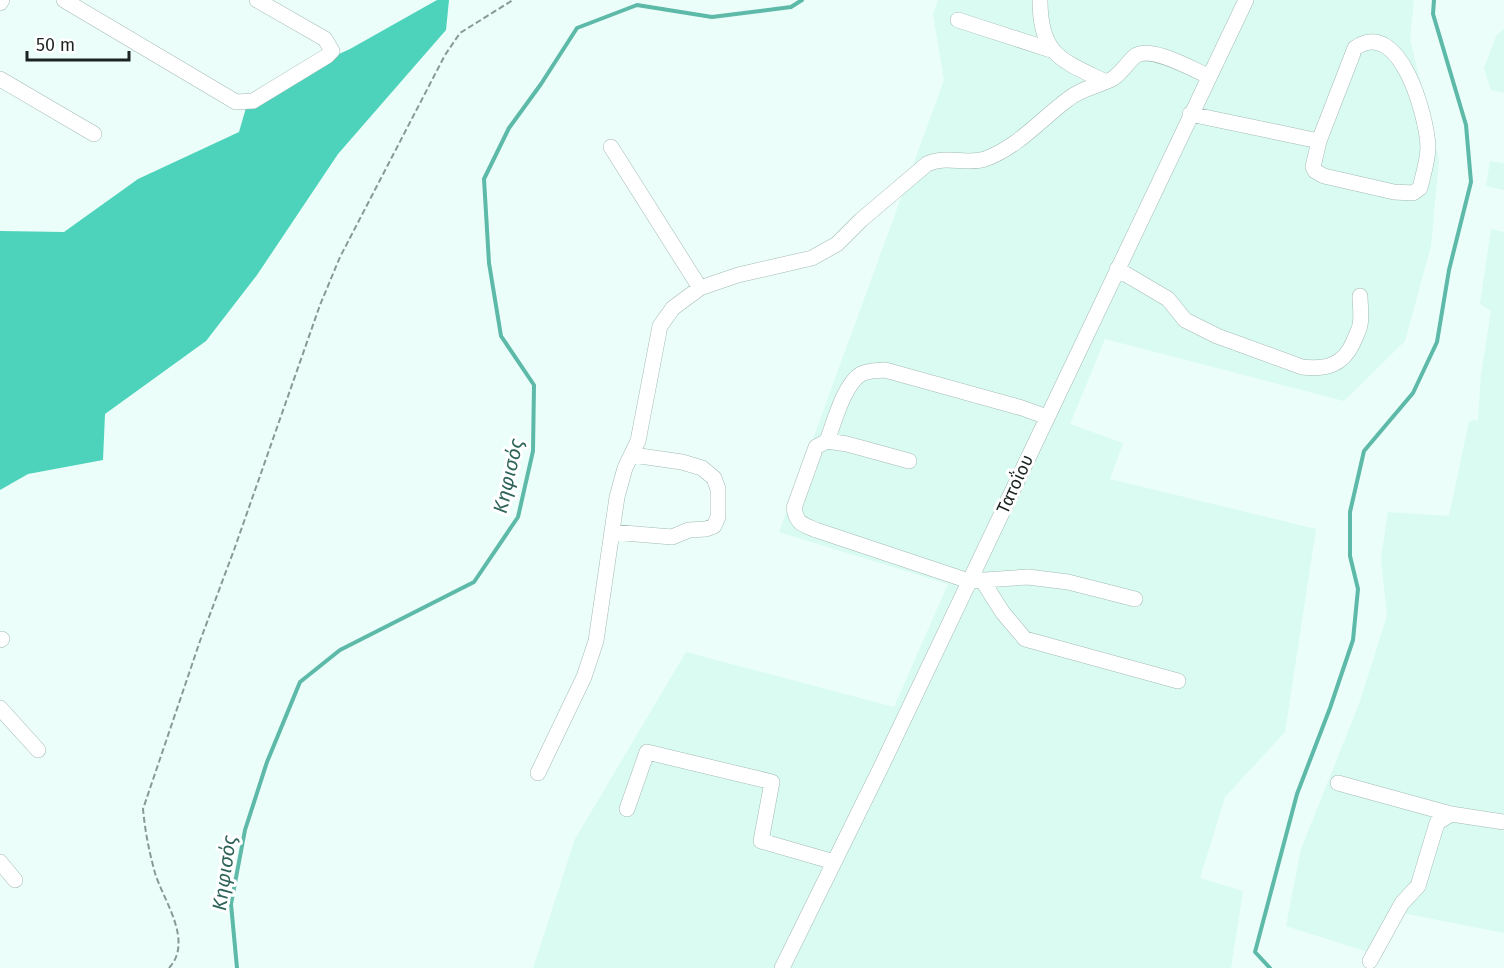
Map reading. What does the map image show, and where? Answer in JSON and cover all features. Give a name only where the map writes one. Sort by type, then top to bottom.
[{"type":"street","points":[[64,0],[236,102],[253,101],[327,57],[332,51],[325,39],[257,0]]},
{"type":"street","points":[[1040,0],[1043,35],[1054,51],[1068,64],[1104,81]]},
{"type":"street","name":"Τατοΐου","points":[[782,968],[975,580],[1047,417],[1246,0]]},
{"type":"street","points":[[958,20],[1054,51]]},
{"type":"street","points":[[1371,41],[1387,46],[1401,61],[1413,84],[1425,128],[1428,154],[1420,188],[1413,193],[1394,192],[1324,176],[1315,171],[1313,167],[1319,141],[1355,48],[1363,42],[1371,41]]},
{"type":"street","points":[[538,773],[584,677],[596,641],[617,497],[625,468],[638,441],[660,326],[673,308],[700,288],[738,274],[812,258],[837,243],[861,219],[927,164],[934,160],[964,162],[985,159],[1015,144],[1067,99],[1080,90],[1113,78],[1137,55],[1146,53],[1170,59],[1208,76]]},
{"type":"street","points":[[0,79],[94,134]]},
{"type":"street","points":[[1190,114],[1319,141]]},
{"type":"street","points":[[611,147],[700,288]]},
{"type":"street","points":[[1117,269],[1168,299],[1185,320],[1217,336],[1302,367],[1315,369],[1328,367],[1341,361],[1349,352],[1360,325],[1360,296]]},
{"type":"street","points":[[827,441],[853,381],[861,374],[871,371],[885,370],[1047,417]]},
{"type":"street","points":[[909,461],[848,444],[827,441],[816,447],[794,508],[799,522],[816,530],[975,580],[1028,577],[1068,582],[1135,599]]},
{"type":"street","points":[[612,532],[672,537],[689,530],[714,526],[718,517],[718,489],[714,478],[702,468],[682,462],[633,455]]},
{"type":"street","points":[[975,580],[1025,639],[1178,681]]},
{"type":"street","points":[[0,708],[38,750]]},
{"type":"street","points":[[627,809],[647,752],[772,782],[760,842],[834,862]]},
{"type":"street","points":[[1338,783],[1451,813],[1504,822]]},
{"type":"street","points":[[1370,962],[1402,903],[1418,886],[1437,823],[1451,813]]},
{"type":"street","points":[[0,862],[15,880]]},
{"type":"path","points":[[169,968],[178,946],[176,926],[156,875],[145,834],[143,809],[200,641],[238,540],[320,305],[340,257],[445,55],[460,33],[513,0]]},
{"type":"shaded area","points":[[938,0],[1414,0],[1410,39],[1439,160],[1431,246],[1405,341],[1344,401],[1105,339],[1070,424],[1123,443],[1110,479],[1316,529],[1285,732],[1225,797],[1200,878],[1243,891],[1231,968],[533,968],[575,839],[686,652],[894,707],[948,584],[779,532],[944,80],[933,14]]},
{"type":"shaded area","points":[[1504,29],[1504,93],[1491,90],[1484,68],[1496,36]]},
{"type":"shaded area","points":[[1490,161],[1504,163],[1504,190],[1486,186]]},
{"type":"shaded area","points":[[1491,229],[1504,232],[1504,933],[1397,912],[1377,955],[1286,926],[1301,849],[1359,704],[1387,616],[1381,558],[1388,512],[1449,516],[1469,421],[1478,420],[1481,374],[1491,311],[1480,304]]},
{"type":"green space","points":[[437,0],[449,0],[446,30],[338,154],[257,275],[206,341],[105,414],[103,460],[28,474],[0,490],[0,231],[64,232],[138,179],[239,132],[250,94],[350,49]]},
{"type":"waterway","name":"Κηφισός","points":[[237,968],[231,904],[245,830],[267,762],[300,682],[340,650],[474,582],[518,517],[533,451],[534,385],[501,336],[489,263],[484,179],[509,128],[577,28],[637,5],[712,17],[791,7],[802,0]]},
{"type":"waterway","points":[[1270,968],[1255,952],[1297,794],[1353,640],[1358,589],[1350,556],[1350,512],[1364,451],[1413,393],[1437,342],[1449,270],[1471,182],[1466,125],[1433,14],[1434,0]]}]
